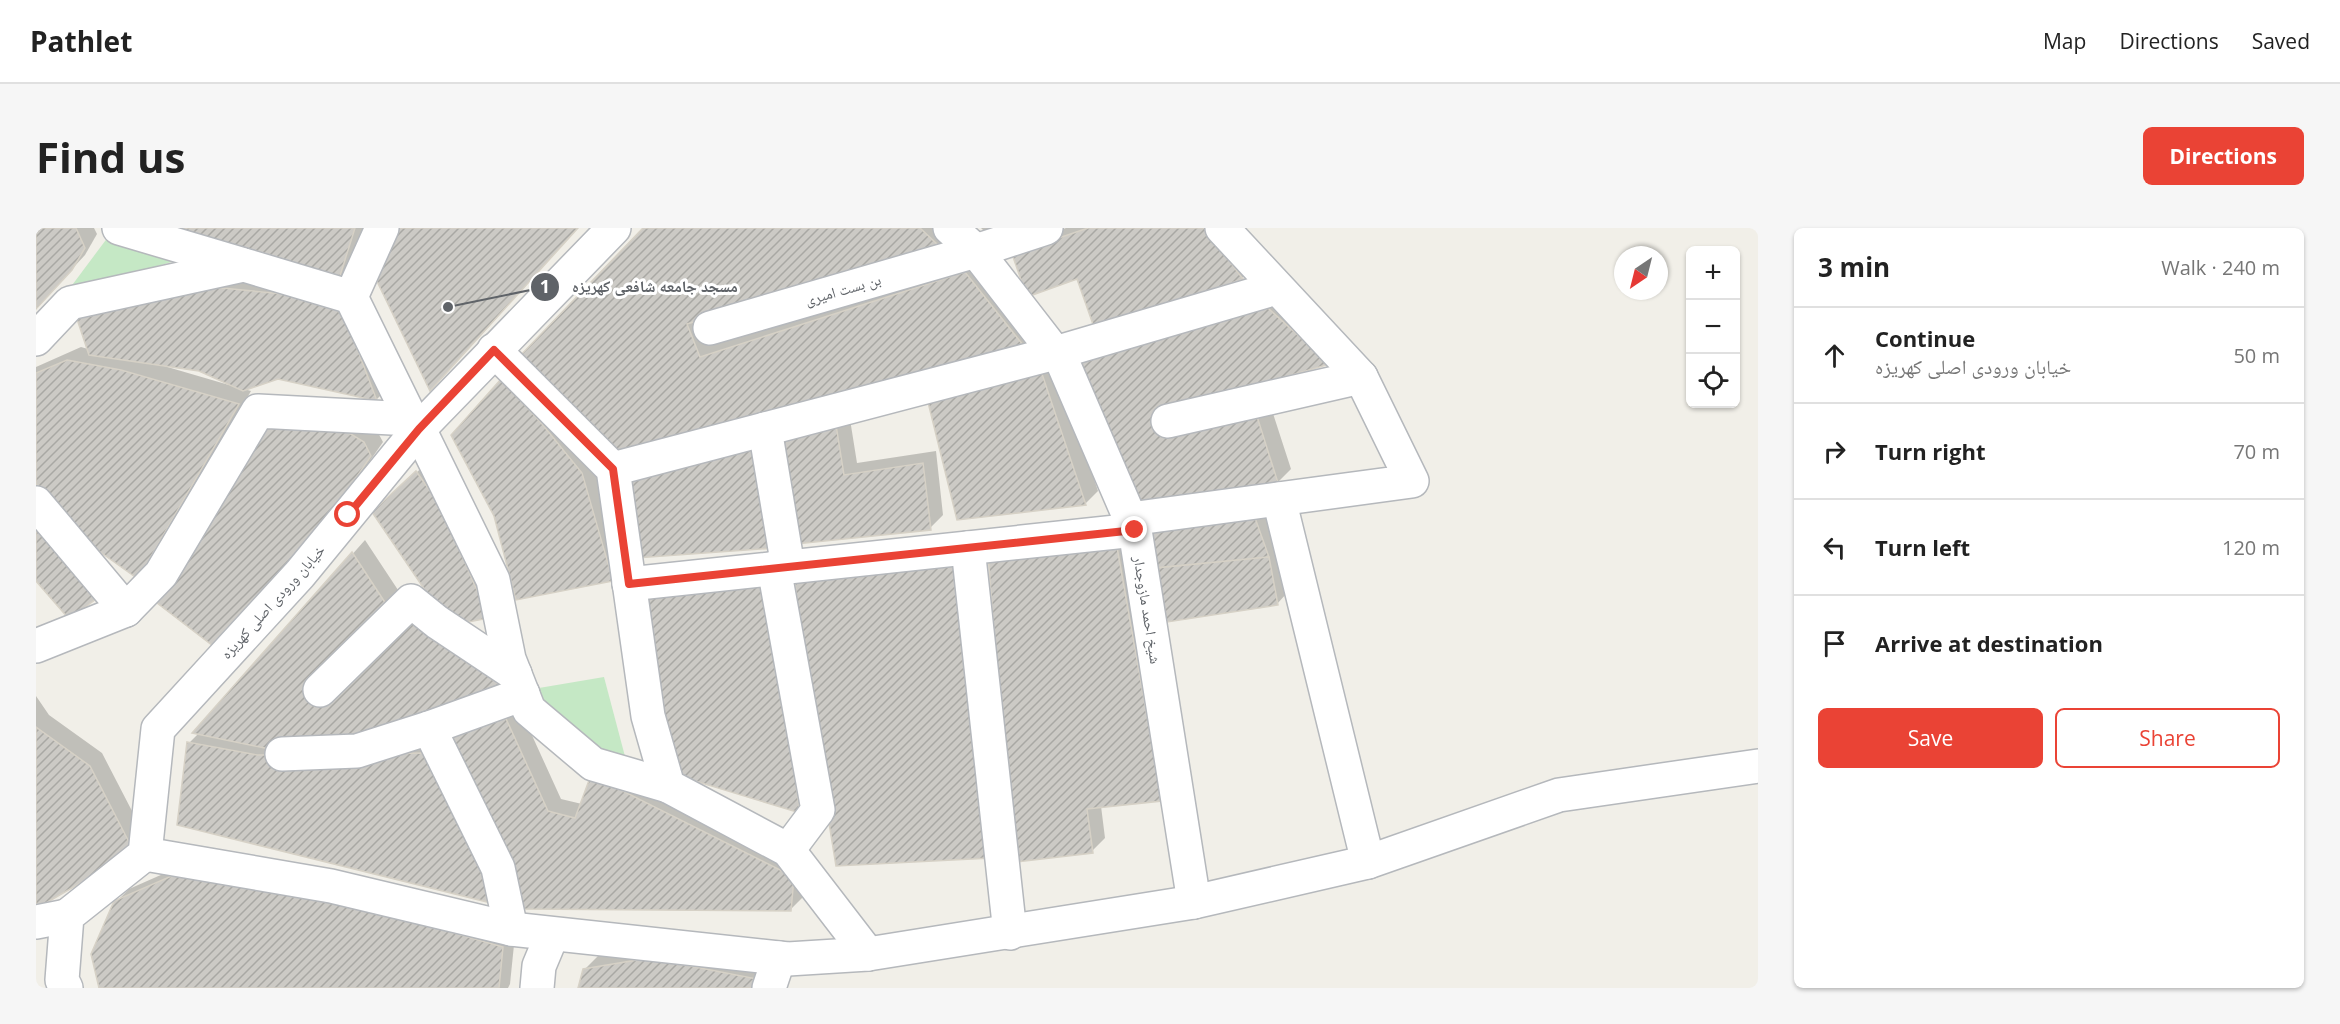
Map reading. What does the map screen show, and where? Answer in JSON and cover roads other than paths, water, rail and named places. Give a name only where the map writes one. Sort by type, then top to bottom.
[{"type":"street","points":[[119,228],[351,297],[493,580],[509,659],[530,710],[593,764],[668,786],[788,850],[868,954]]},
{"type":"street","points":[[351,297],[382,228]]},
{"type":"street","name":"خیابان ورودی اصلی کهریزه","points":[[145,854],[158,729],[300,574],[415,424],[494,350],[614,228]]},
{"type":"street","name":"شیخ احمد مازوجدار","points":[[950,228],[976,251],[1063,363],[1132,525],[1194,902]]},
{"type":"street","name":"بن بست امیری","points":[[710,328],[976,251],[1046,228]]},
{"type":"street","points":[[629,584],[968,548],[1132,525],[1280,499],[1412,481],[1361,377],[1222,228]]},
{"type":"street","points":[[36,339],[70,303],[244,265]]},
{"type":"street","points":[[613,469],[1055,353],[1276,288]]},
{"type":"street","points":[[494,350],[613,469],[648,716],[668,786]]},
{"type":"street","points":[[1168,421],[1361,377]]},
{"type":"street","points":[[39,639],[126,610],[161,574],[258,411],[415,424]]},
{"type":"street","points":[[765,429],[781,568],[818,810],[788,850]]},
{"type":"street","points":[[1280,499],[1368,862]]},
{"type":"street","points":[[36,503],[126,610]]},
{"type":"street","points":[[968,548],[1010,933]]},
{"type":"street","points":[[320,690],[411,601],[519,684]]},
{"type":"street","points":[[282,754],[357,751],[429,728],[519,684]]},
{"type":"street","points":[[429,728],[498,868],[511,929]]},
{"type":"street","points":[[66,988],[62,981],[51,919],[145,854],[331,886],[511,929],[774,973],[868,954],[1194,902],[1368,862],[1559,795],[1758,766]]},
{"type":"street","points":[[533,981],[552,935]]},
{"type":"place","name":"مسجد جامعه شافعی کهریزه","points":[[448,307]]}]
